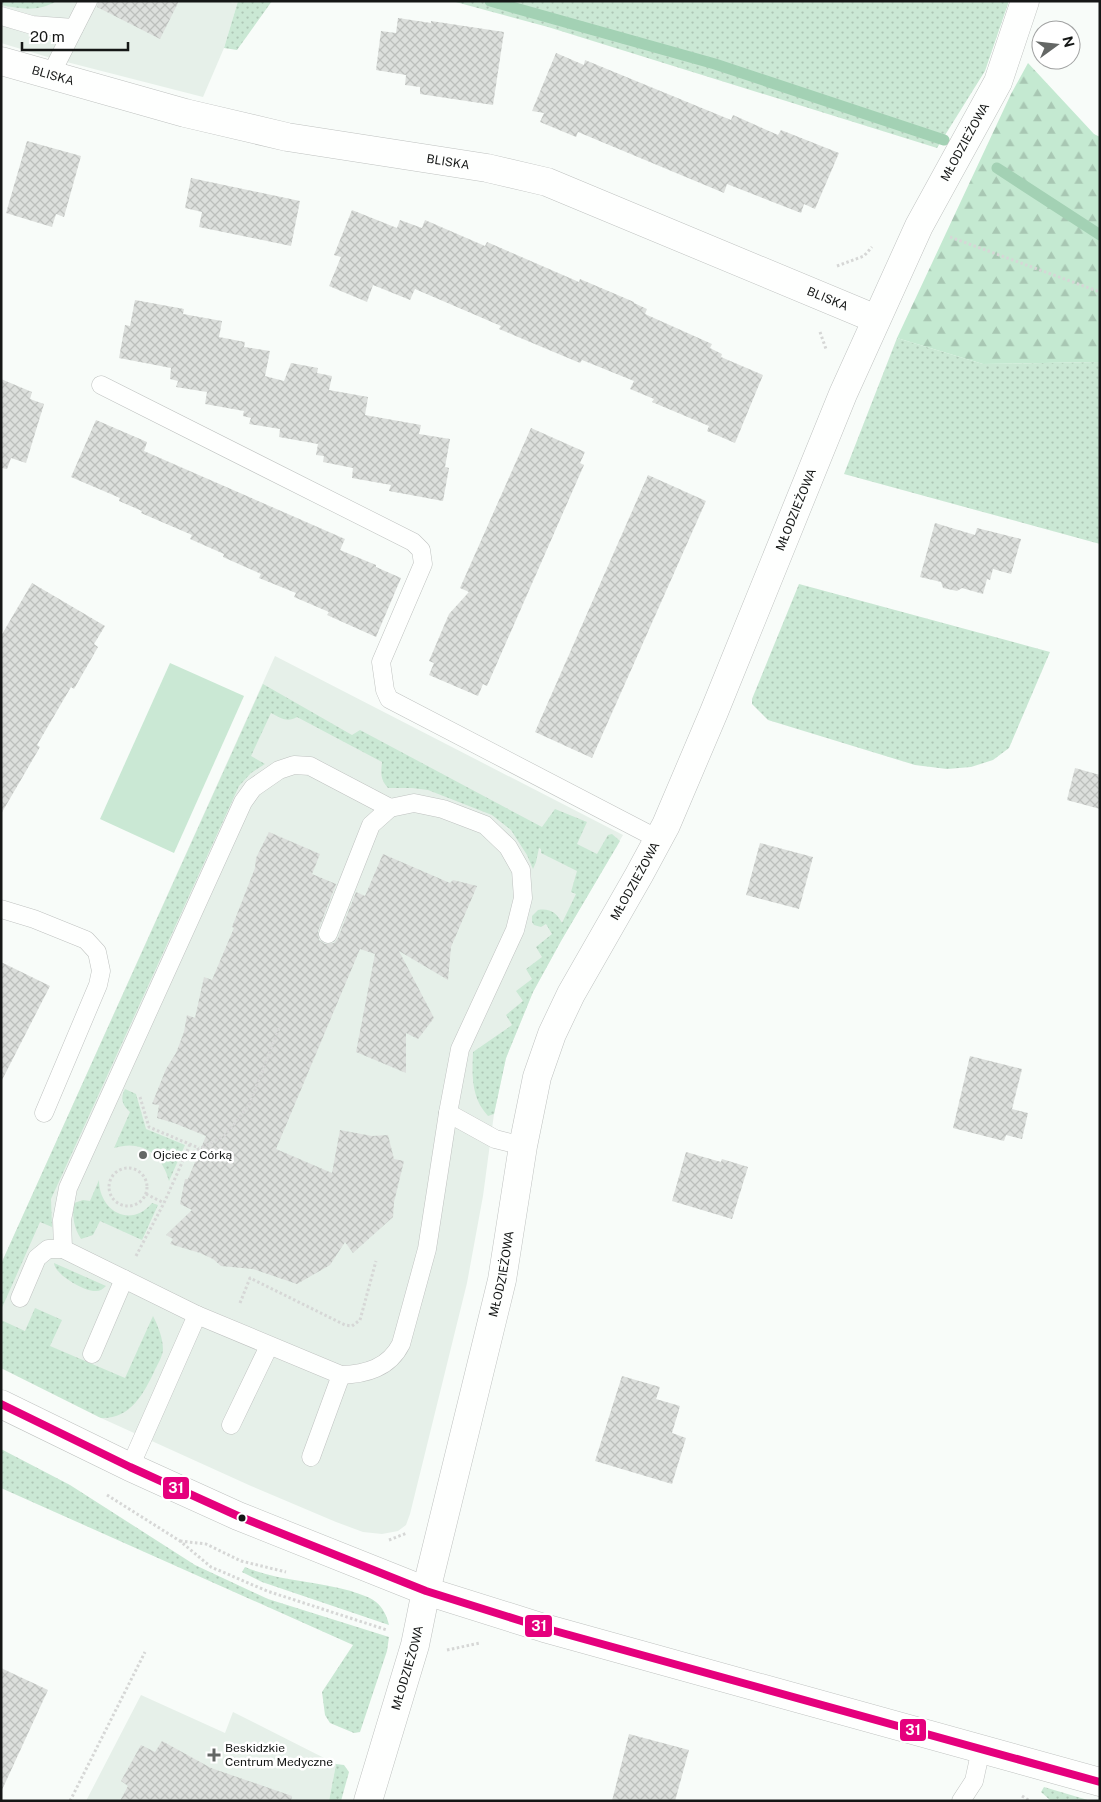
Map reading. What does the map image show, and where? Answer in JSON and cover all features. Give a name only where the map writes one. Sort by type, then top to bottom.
[{"type":"street","name":"MŁODZIEŻOWA","points":[[368,1801],[415,1645],[426,1590],[502,1280],[523,1146],[537,1077],[552,1034],[571,994],[658,840],[714,712],[843,394],[919,226],[998,82],[1025,1]]},
{"type":"street","name":"BLISKA","points":[[1,61],[185,113],[287,137],[345,144],[487,168],[547,182],[876,319]]},
{"type":"street","points":[[1,1404],[130,1467],[238,1516],[426,1590],[544,1628],[1100,1782]]},
{"type":"lane","points":[[50,76],[88,1]]},
{"type":"lane","points":[[1,16],[32,25],[74,28]]},
{"type":"lane","points":[[101,385],[413,542],[421,550],[423,564],[381,662],[384,690],[389,699],[658,840]]},
{"type":"lane","points":[[63,1250],[62,1220],[68,1188],[243,802],[253,788],[279,770],[294,765],[310,766],[390,808]]},
{"type":"lane","points":[[20,1298],[37,1258],[48,1249],[63,1250],[197,1315],[341,1375],[360,1374],[382,1365],[395,1356],[401,1344],[428,1249],[448,1112],[460,1049],[515,930],[522,898],[521,870],[508,847],[485,824],[443,809],[414,803],[390,808],[372,825],[328,934]]},
{"type":"lane","points":[[1,909],[34,919],[86,940],[97,952],[100,971],[98,985],[44,1113]]},
{"type":"lane","points":[[448,1112],[495,1138],[523,1146]]},
{"type":"lane","points":[[92,1354],[124,1279]]},
{"type":"lane","points":[[130,1467],[197,1315]]},
{"type":"lane","points":[[230,1425],[269,1346]]},
{"type":"lane","points":[[311,1457],[341,1375]]},
{"type":"lane","points":[[961,1801],[974,1781],[981,1749]]},
{"type":"path","points":[[919,226],[1100,292]]},
{"type":"path","points":[[830,266],[839,266],[864,256],[874,244]]},
{"type":"path","points":[[819,329],[827,354]]},
{"type":"path","points":[[185,1156],[224,1136],[249,1105],[280,1026]]},
{"type":"path","points":[[138,1091],[149,1127],[200,1148]]},
{"type":"path","points":[[124,1279],[164,1203],[190,1144]]},
{"type":"path","points":[[129,1168],[137,1170],[143,1175],[146,1182],[146,1194],[139,1203],[132,1206],[124,1206],[116,1203],[112,1196],[109,1189],[110,1181],[121,1170],[129,1168]]},
{"type":"path","points":[[146,1194],[164,1203]]},
{"type":"path","points":[[229,1329],[250,1278],[345,1325],[352,1326],[360,1320],[376,1261]]},
{"type":"path","points":[[290,1572],[241,1561],[206,1544],[180,1541],[211,1567],[243,1581],[267,1591],[390,1631]]},
{"type":"path","points":[[70,1801],[145,1652]]},
{"type":"shaded area","points":[[1,1],[238,1],[224,48],[203,97],[51,58],[1,43]]},
{"type":"shaded area","points":[[275,656],[623,835],[533,992],[506,1058],[494,1114],[483,1196],[467,1283],[410,1514],[406,1525],[398,1531],[382,1534],[363,1532],[251,1486],[101,1418],[1,1368],[1,1264]]},
{"type":"shaded area","name":"Beskidzkie Centrum Medyczne","points":[[141,1695],[225,1733],[233,1712],[336,1764],[329,1801],[86,1801]]},
{"type":"green space","points":[[1,1],[57,1],[43,7],[30,9],[1,5]]},
{"type":"green space","points":[[238,1],[272,1],[237,50],[224,48]]},
{"type":"green space","points":[[452,1],[1009,1],[985,71],[937,148],[548,27]]},
{"type":"green space","points":[[1028,63],[1031,70],[1035,70],[1094,134],[1100,137],[1100,362],[983,364],[897,338],[1011,94]]},
{"type":"green space","points":[[897,338],[983,364],[1100,362],[1100,544],[844,474]]},
{"type":"green space","points":[[799,584],[1050,652],[1009,748],[993,760],[971,767],[947,769],[915,765],[768,720],[752,704],[752,699]]},
{"type":"green space","points":[[170,663],[244,696],[174,853],[100,819]]},
{"type":"green space","points":[[263,684],[352,735],[360,730],[542,827],[555,809],[587,822],[577,844],[597,854],[608,835],[612,834],[620,841],[533,992],[506,1058],[494,1114],[488,1116],[478,1102],[474,1086],[473,1052],[512,1025],[506,1015],[523,1001],[516,991],[532,979],[526,969],[542,957],[536,947],[552,934],[546,924],[541,927],[534,925],[532,916],[538,910],[546,910],[558,916],[562,923],[576,894],[571,892],[577,871],[541,853],[539,848],[533,869],[527,855],[511,830],[492,815],[428,790],[388,788],[382,776],[382,762],[297,717],[287,720],[271,713],[251,756],[265,764],[251,773],[239,786],[51,1199],[52,1227],[40,1222],[1,1310],[1,1264]]},
{"type":"green space","points":[[125,1089],[136,1094],[146,1129],[185,1145],[169,1181],[161,1163],[149,1151],[142,1147],[133,1146],[114,1148],[130,1112],[125,1107],[123,1101]]},
{"type":"green space","points":[[99,1180],[100,1191],[104,1200],[110,1208],[118,1213],[135,1215],[144,1211],[152,1203],[158,1205],[142,1240],[100,1221],[93,1235],[81,1239],[74,1222],[74,1203],[83,1200],[90,1201]]},
{"type":"green space","points":[[54,1263],[106,1286],[97,1291],[85,1289],[64,1277],[55,1267]]},
{"type":"green space","points":[[35,1308],[62,1320],[50,1346],[125,1378],[153,1316],[161,1337],[163,1350],[145,1389],[128,1410],[111,1417],[101,1418],[1,1368],[1,1320],[25,1331]]},
{"type":"green space","points":[[1,1449],[70,1485],[195,1565],[268,1599],[389,1637],[387,1651],[360,1732],[354,1733],[330,1723],[325,1715],[322,1692],[353,1645],[1,1488]]},
{"type":"green space","points":[[245,1567],[284,1578],[351,1591],[374,1600],[386,1615],[389,1625],[262,1582],[242,1572]]},
{"type":"green space","points":[[336,1764],[344,1765],[349,1772],[341,1801],[329,1801]]},
{"type":"green space","points":[[1044,1787],[1091,1801],[1051,1801],[1041,1792]]},
{"type":"building","points":[[98,1],[179,1],[160,39],[97,7]]},
{"type":"building","points":[[398,18],[504,32],[493,105],[420,94],[420,87],[405,85],[406,75],[376,70],[381,31],[396,33]]},
{"type":"building","points":[[556,53],[584,65],[585,60],[731,120],[733,115],[778,135],[781,130],[839,153],[815,209],[804,204],[801,213],[727,184],[724,193],[578,132],[576,137],[540,122],[544,113],[532,111]]},
{"type":"building","points":[[27,141],[81,156],[64,217],[56,214],[52,227],[6,213]]},
{"type":"building","points":[[191,178],[300,201],[291,246],[199,227],[202,212],[185,208]]},
{"type":"building","points":[[352,210],[397,228],[400,220],[422,228],[425,220],[485,246],[487,242],[579,282],[580,279],[634,302],[647,309],[645,314],[712,344],[710,348],[722,354],[721,357],[763,375],[735,443],[707,431],[709,426],[652,402],[654,399],[630,389],[634,381],[582,360],[580,363],[499,329],[501,326],[415,289],[410,300],[373,285],[367,302],[329,286],[341,257],[334,255]]},
{"type":"building","points":[[135,300],[184,309],[183,314],[222,321],[219,337],[245,342],[244,347],[270,351],[265,376],[284,381],[291,363],[318,368],[317,373],[332,376],[329,390],[368,397],[365,415],[421,425],[419,434],[450,439],[445,467],[449,468],[443,501],[389,491],[391,485],[352,478],[353,468],[323,462],[324,456],[316,455],[318,444],[279,437],[280,429],[249,424],[251,418],[243,416],[244,411],[205,404],[207,392],[176,387],[178,381],[170,379],[171,368],[119,358],[125,325],[130,326]]},
{"type":"building","points":[[1,379],[32,392],[30,399],[44,404],[26,463],[11,458],[7,469],[1,468]]},
{"type":"building","points":[[96,420],[147,442],[144,451],[345,539],[340,550],[401,578],[376,637],[327,615],[329,612],[294,597],[296,593],[259,578],[261,574],[223,557],[224,554],[190,539],[192,535],[141,513],[142,511],[119,501],[120,498],[71,477]]},
{"type":"building","points":[[531,428],[585,452],[580,463],[584,465],[487,686],[483,684],[478,696],[429,675],[434,663],[429,661],[449,614],[469,592],[460,588]]},
{"type":"building","points":[[648,475],[706,501],[592,758],[535,732]]},
{"type":"building","points":[[935,523],[975,535],[977,528],[1021,539],[1011,574],[993,569],[990,580],[987,579],[983,594],[962,588],[957,591],[943,588],[941,582],[920,577]]},
{"type":"building","points":[[32,583],[105,626],[94,644],[98,647],[74,689],[71,687],[37,745],[40,747],[1,814],[1,636]]},
{"type":"building","points":[[1075,768],[1100,775],[1100,809],[1067,800]]},
{"type":"building","points":[[269,832],[320,854],[312,874],[336,884],[318,931],[319,940],[325,944],[334,943],[338,938],[356,892],[365,896],[383,854],[450,883],[453,880],[477,886],[451,947],[448,980],[399,951],[434,1018],[418,1039],[406,1033],[406,1073],[356,1052],[375,954],[360,949],[276,1149],[332,1173],[340,1130],[372,1136],[388,1135],[394,1159],[404,1161],[394,1202],[393,1217],[353,1253],[345,1242],[330,1265],[297,1284],[253,1269],[221,1266],[213,1259],[200,1253],[170,1244],[173,1239],[166,1235],[192,1210],[180,1204],[185,1179],[188,1179],[206,1136],[157,1118],[159,1105],[152,1104],[166,1069],[176,1053],[184,1032],[187,1015],[195,1018],[204,977],[212,980],[234,928],[232,927],[255,868],[256,858]]},
{"type":"building","points":[[760,843],[813,857],[799,909],[746,895]]},
{"type":"building","points":[[1,962],[50,986],[1,1082]]},
{"type":"building","points":[[970,1056],[1022,1069],[1012,1109],[1028,1113],[1022,1139],[1006,1135],[1004,1141],[953,1128]]},
{"type":"building","points":[[686,1152],[721,1162],[722,1159],[748,1167],[732,1219],[672,1201]]},
{"type":"building","points":[[622,1376],[660,1387],[656,1399],[680,1406],[672,1433],[686,1438],[672,1484],[595,1461]]},
{"type":"building","points":[[1,1668],[48,1690],[1,1792]]},
{"type":"building","points":[[629,1734],[689,1750],[675,1801],[612,1801]]},
{"type":"building","points":[[162,1741],[211,1768],[292,1796],[291,1801],[120,1801],[128,1786],[121,1781],[141,1745],[155,1752]]},
{"type":"waterway","points":[[490,1],[715,64],[944,140]]},
{"type":"waterway","points":[[997,168],[1100,235]]},
{"type":"transit line","name":"31","points":[[1,1404],[130,1467],[238,1516],[426,1591],[544,1628],[1100,1782]]},
{"type":"place","name":"Ojciec z Córką","points":[[143,1155]]},
{"type":"place","name":"Beskidzkie Centrum Medyczne","points":[[214,1755]]}]
